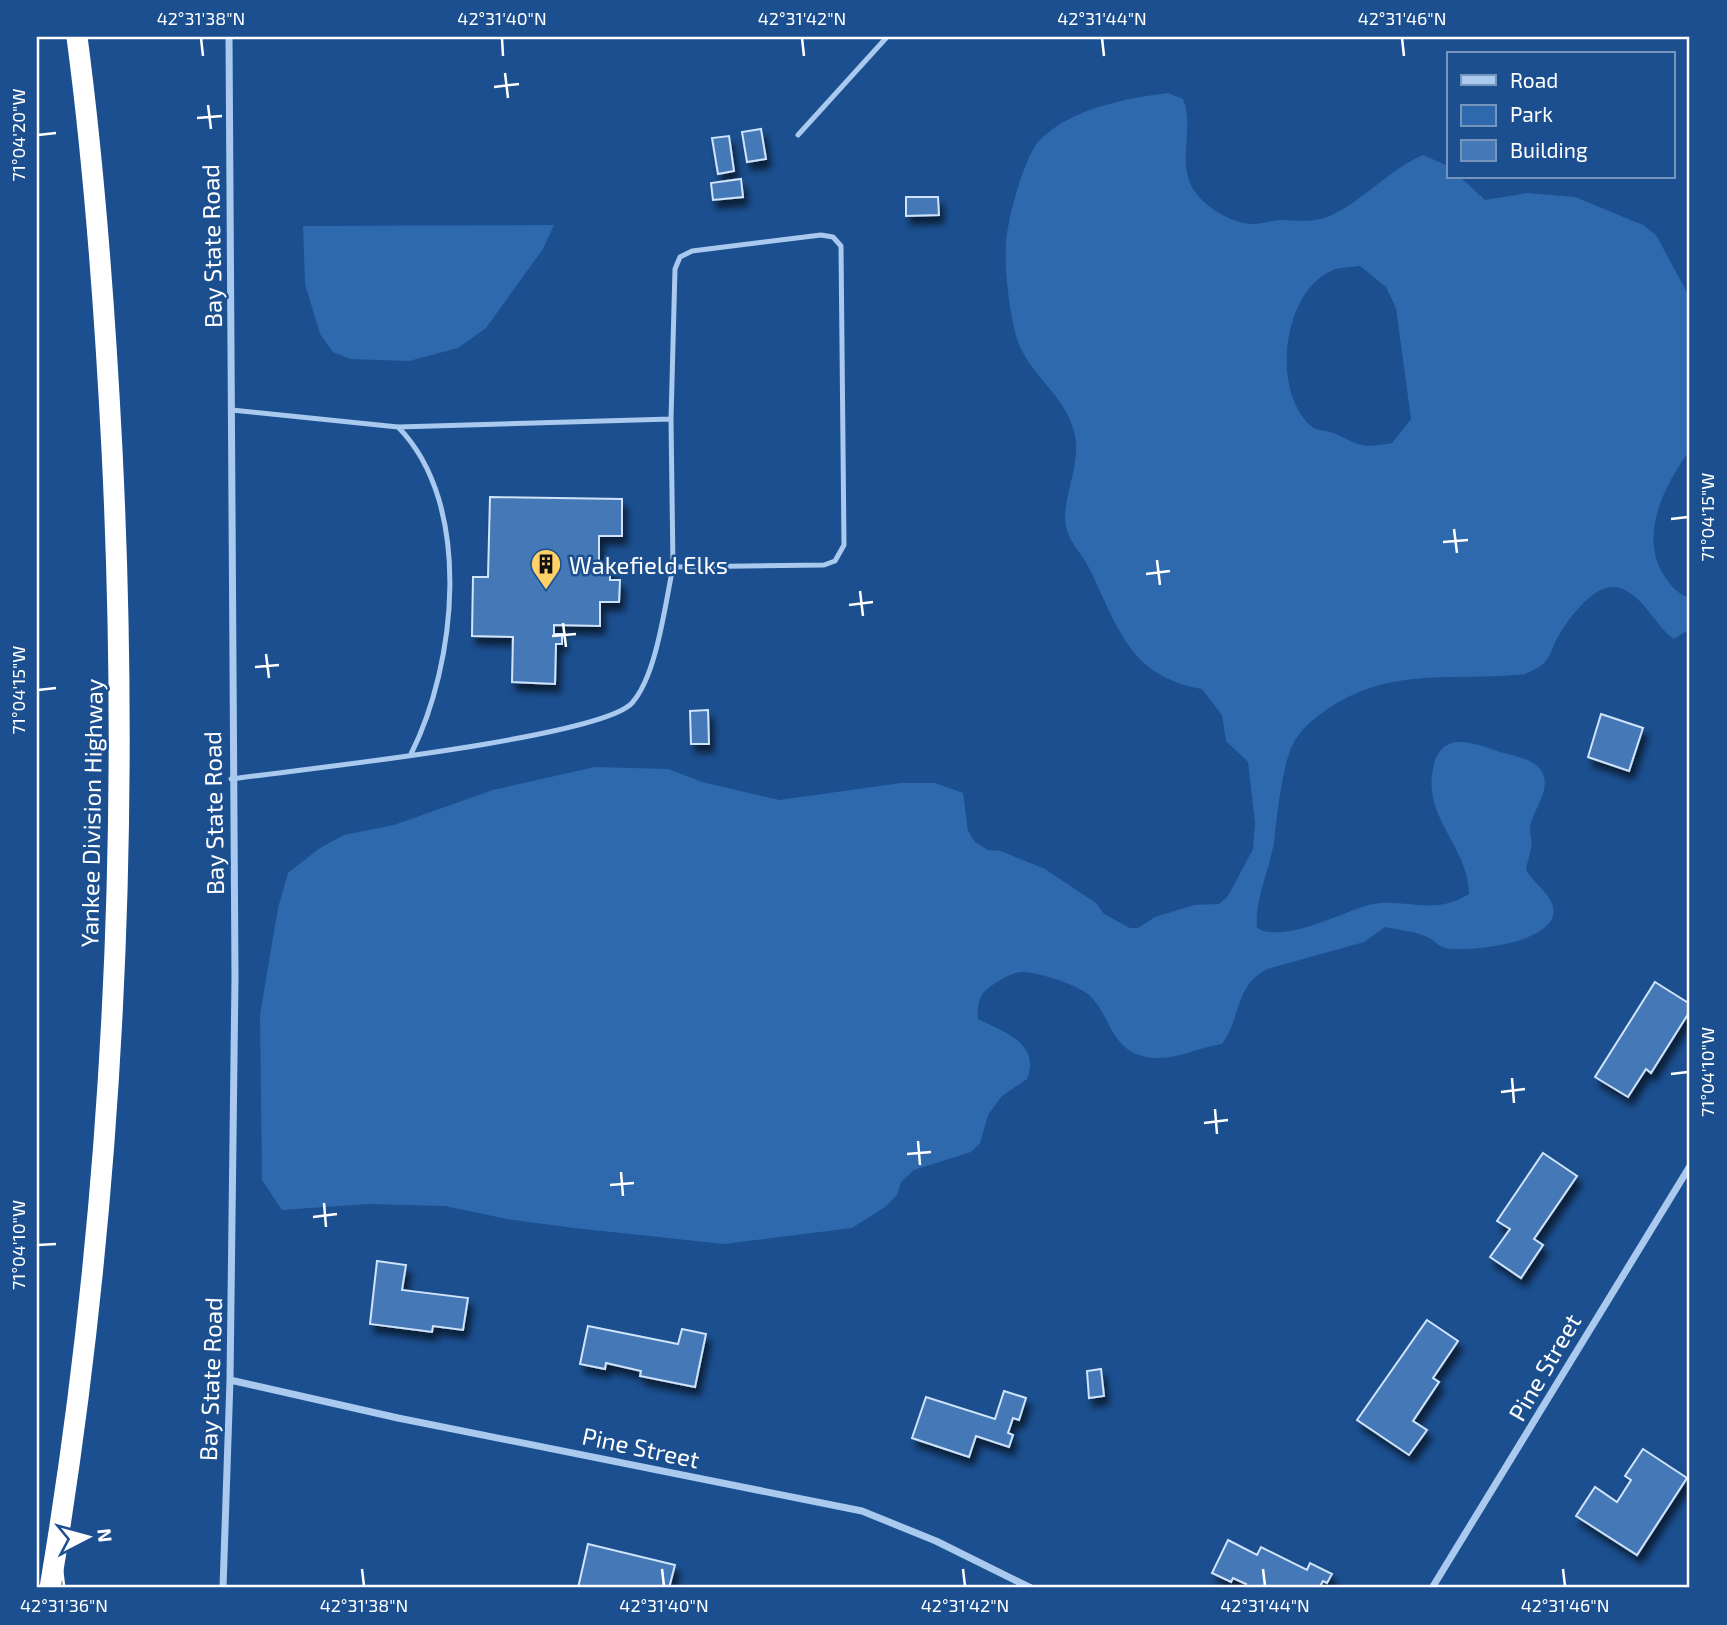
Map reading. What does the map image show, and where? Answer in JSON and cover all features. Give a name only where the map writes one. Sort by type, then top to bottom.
[{"type":"highway","name":"Yankee Division Highway","points":[[50,1588],[95,1261],[106,1150],[116,961],[119,689],[116,527],[98,243],[76,37]]},
{"type":"street","name":"Bay State Road","points":[[223,1588],[230,1380],[235,992],[231,779],[229,37]]},
{"type":"street","name":"Pine Street","points":[[1432,1588],[1690,1166]]},
{"type":"street","name":"Pine Street","points":[[230,1380],[398,1419],[862,1511],[936,1541],[1031,1588]]},
{"type":"lane","points":[[798,135],[887,37]]},
{"type":"lane","points":[[231,779],[411,754],[590,724],[631,704],[643,686],[651,660],[673,567],[671,419],[675,269],[680,257],[692,251],[821,235],[836,240],[843,254],[842,553],[835,561],[824,565],[673,567]]},
{"type":"lane","points":[[232,410],[398,427],[671,419]]},
{"type":"lane","points":[[398,427],[426,463],[438,492],[447,530],[446,643],[429,719],[411,754]]},
{"type":"green space","points":[[1168,93],[1183,99],[1187,120],[1186,162],[1190,183],[1200,198],[1232,220],[1254,224],[1278,220],[1308,221],[1327,217],[1423,155],[1446,165],[1447,178],[1461,178],[1485,200],[1527,193],[1575,197],[1643,225],[1656,235],[1690,298],[1690,450],[1664,494],[1654,526],[1654,543],[1656,559],[1663,574],[1675,589],[1690,598],[1690,629],[1674,639],[1643,604],[1628,592],[1611,587],[1602,590],[1584,602],[1569,619],[1547,660],[1537,668],[1525,674],[1422,678],[1373,687],[1349,697],[1311,722],[1295,741],[1286,765],[1273,846],[1258,905],[1257,928],[1268,932],[1295,930],[1378,903],[1442,904],[1469,894],[1462,863],[1435,806],[1432,791],[1435,760],[1441,750],[1457,742],[1467,742],[1524,759],[1535,764],[1542,772],[1545,786],[1530,828],[1532,846],[1526,870],[1552,904],[1553,917],[1545,928],[1513,942],[1474,949],[1457,949],[1443,947],[1417,933],[1385,927],[1364,942],[1267,969],[1249,984],[1222,1044],[1160,1058],[1139,1055],[1122,1044],[1096,1002],[1084,991],[1038,974],[1012,974],[989,987],[982,995],[978,1019],[1009,1034],[1025,1048],[1030,1067],[1027,1079],[1002,1096],[988,1115],[980,1143],[971,1152],[914,1170],[901,1182],[897,1195],[885,1207],[852,1228],[724,1244],[507,1219],[445,1206],[367,1204],[282,1210],[262,1180],[260,1015],[278,908],[288,873],[320,848],[344,835],[394,825],[493,790],[595,767],[668,769],[702,782],[779,800],[901,783],[935,783],[963,793],[968,831],[975,842],[988,850],[1001,851],[1045,869],[1096,903],[1104,914],[1130,928],[1138,928],[1155,917],[1194,905],[1219,904],[1228,896],[1253,849],[1255,823],[1248,762],[1226,741],[1222,715],[1202,689],[1157,673],[1141,660],[1129,645],[1089,568],[1070,538],[1065,517],[1076,451],[1073,428],[1062,405],[1022,351],[1014,329],[1010,305],[1007,234],[1022,174],[1034,148],[1052,129],[1067,120],[1117,102]],"holes":[[[1360,266],[1386,287],[1396,308],[1411,419],[1392,443],[1374,446],[1352,442],[1311,426],[1298,410],[1290,390],[1287,367],[1293,319],[1302,298],[1316,281],[1333,270]]]},
{"type":"green space","points":[[554,225],[543,249],[486,328],[458,348],[409,361],[350,359],[333,352],[320,334],[305,284],[303,226]]},
{"type":"building","points":[[761,129],[766,159],[747,162],[742,132]]},
{"type":"building","points":[[729,136],[734,171],[718,174],[712,138]]},
{"type":"building","points":[[741,179],[743,197],[713,200],[711,183]]},
{"type":"building","points":[[906,197],[938,197],[939,215],[906,216]]},
{"type":"building","name":"Wakefield Elks","points":[[490,497],[622,499],[622,536],[599,536],[599,567],[610,567],[610,580],[620,580],[619,602],[600,602],[600,626],[554,625],[554,634],[562,634],[562,644],[556,644],[555,684],[512,682],[513,637],[472,636],[473,577],[488,577]]},
{"type":"building","points":[[708,710],[709,744],[691,744],[690,711]]},
{"type":"building","points":[[1601,714],[1643,728],[1629,771],[1588,757]]},
{"type":"building","points":[[1655,982],[1690,1004],[1690,1011],[1651,1073],[1646,1069],[1628,1097],[1595,1077]]},
{"type":"building","points":[[1543,1153],[1577,1176],[1534,1239],[1543,1245],[1521,1278],[1490,1257],[1510,1229],[1497,1221]]},
{"type":"building","points":[[377,1261],[406,1265],[402,1290],[468,1298],[463,1330],[433,1326],[432,1332],[370,1324]]},
{"type":"building","points":[[1427,1320],[1458,1341],[1433,1378],[1439,1382],[1413,1421],[1427,1430],[1409,1455],[1357,1420]]},
{"type":"building","points":[[588,1326],[678,1344],[682,1329],[706,1334],[695,1387],[640,1376],[641,1371],[606,1363],[605,1369],[580,1364]]},
{"type":"building","points":[[1101,1369],[1104,1396],[1089,1398],[1087,1371]]},
{"type":"building","points":[[1004,1391],[1026,1398],[1019,1420],[1013,1418],[1008,1433],[1013,1435],[1009,1447],[976,1436],[969,1457],[912,1438],[926,1397],[995,1419]]},
{"type":"building","points":[[1643,1449],[1687,1478],[1637,1555],[1576,1516],[1595,1487],[1617,1502],[1631,1480],[1625,1476]]},
{"type":"building","points":[[1228,1540],[1257,1555],[1261,1547],[1307,1570],[1310,1563],[1332,1574],[1327,1583],[1323,1581],[1319,1588],[1244,1588],[1246,1584],[1233,1578],[1231,1582],[1212,1573]]},
{"type":"building","points":[[588,1544],[675,1565],[669,1588],[578,1588]]},
{"type":"place","name":"Wakefield Elks","points":[[546,591]]}]
